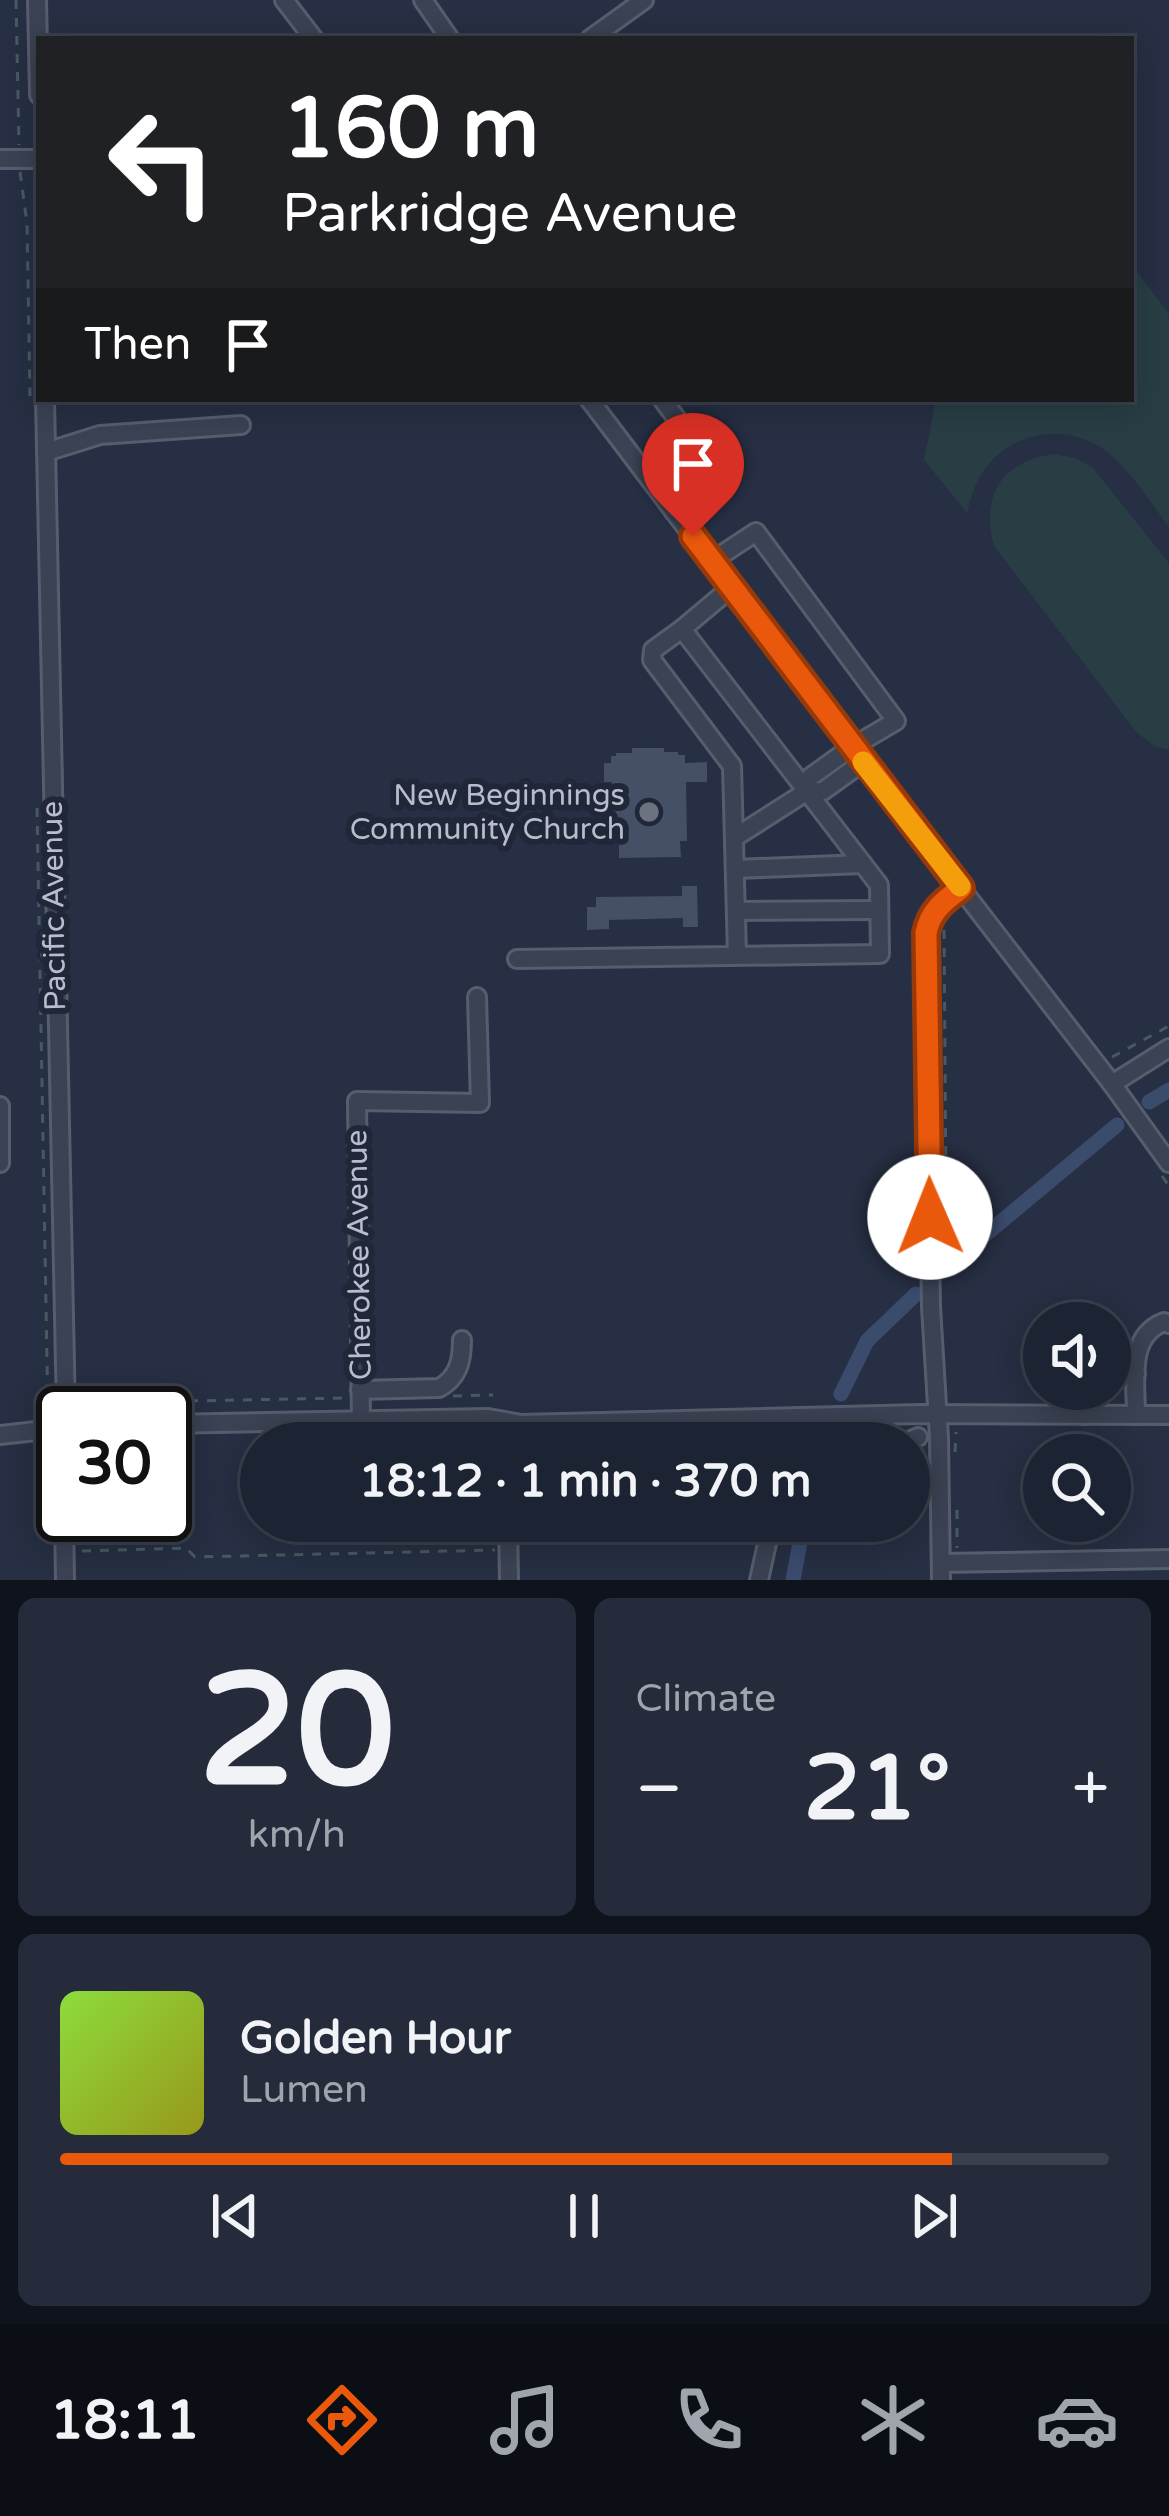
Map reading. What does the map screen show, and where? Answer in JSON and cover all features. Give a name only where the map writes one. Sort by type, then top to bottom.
[{"type":"street","points":[[37,0],[38,36]]},
{"type":"street","points":[[284,0],[312,36]]},
{"type":"street","points":[[423,0],[448,36]]},
{"type":"street","points":[[594,36],[643,0]]},
{"type":"street","points":[[0,159],[29,159]]},
{"type":"street","name":"Pacific Avenue","points":[[39,402],[46,452],[66,1386]]},
{"type":"street","points":[[591,402],[1169,1163]]},
{"type":"street","points":[[664,402],[719,476],[674,512]]},
{"type":"street","points":[[46,452],[100,435],[242,425]]},
{"type":"street","points":[[712,560],[756,532],[896,721],[857,754],[809,778],[806,792],[734,838]]},
{"type":"street","points":[[732,587],[653,650],[652,660],[732,766],[737,956]]},
{"type":"street","points":[[518,959],[880,954],[879,885],[682,628]]},
{"type":"street","points":[[735,869],[863,864]]},
{"type":"street","points":[[961,888],[929,918],[926,933],[931,1307],[941,1572],[1169,1559]]},
{"type":"street","points":[[736,911],[879,910]]},
{"type":"street","name":"Cherokee Avenue","points":[[361,1421],[357,1101],[480,1102],[477,997]]},
{"type":"street","points":[[1112,1084],[1169,1048]]},
{"type":"street","points":[[0,1106],[0,1163]]},
{"type":"street","points":[[1136,1415],[1138,1344],[1151,1327],[1169,1324]]},
{"type":"street","points":[[360,1394],[439,1388],[449,1382],[462,1360],[462,1340]]},
{"type":"street","points":[[1131,1371],[1136,1374]]},
{"type":"street","points":[[1084,1410],[1084,1415]]},
{"type":"street","points":[[192,1424],[1169,1415]]},
{"type":"street","points":[[848,1422],[849,1416]]},
{"type":"street","points":[[794,1422],[795,1417]]},
{"type":"street","points":[[0,1435],[36,1432]]},
{"type":"street","points":[[64,1542],[65,1580]]},
{"type":"street","points":[[508,1542],[509,1580]]},
{"type":"street","points":[[759,1580],[767,1542]]},
{"type":"path","points":[[16,0],[29,159],[27,223],[36,366]]},
{"type":"path","points":[[37,804],[57,1386]]},
{"type":"path","points":[[944,920],[946,1200]]},
{"type":"path","points":[[1100,1067],[1169,1026]]},
{"type":"path","points":[[192,1402],[360,1394]]},
{"type":"path","points":[[446,1396],[493,1396]]},
{"type":"path","points":[[64,1551],[186,1548],[195,1557],[495,1550],[499,1559]]},
{"type":"green space","points":[[1134,268],[1169,314],[1169,527],[1130,475],[1087,440],[1039,435],[1009,447],[985,469],[967,513],[924,460],[935,402],[1134,402]]},
{"type":"green space","points":[[1054,454],[1093,468],[1169,563],[1169,750],[1137,733],[994,546],[990,511],[999,484],[1021,464]]},
{"type":"building","name":"New Beginnings Community Church","points":[[632,748],[664,748],[664,752],[685,755],[685,763],[707,762],[707,782],[686,782],[687,841],[680,841],[681,857],[619,858],[619,843],[613,843],[612,782],[604,782],[604,763],[611,763],[616,753],[632,753]]},
{"type":"building","name":"New Beginnings Community Church","points":[[682,886],[697,886],[698,927],[683,927],[683,918],[609,920],[609,929],[587,930],[587,907],[596,907],[596,897],[682,896]]},
{"type":"waterway","points":[[1149,1102],[1169,1090]]},
{"type":"waterway","points":[[955,1260],[1117,1125]]},
{"type":"waterway","points":[[841,1394],[867,1341],[916,1294]]},
{"type":"waterway","points":[[793,1580],[800,1542]]},
{"type":"slow traffic","points":[[863,762],[960,886]]},
{"type":"place","name":"New Beginnings Community Church","points":[[649,812]]},
{"type":"route","points":[[693,536],[961,888],[929,918],[926,933],[930,1217]]}]
